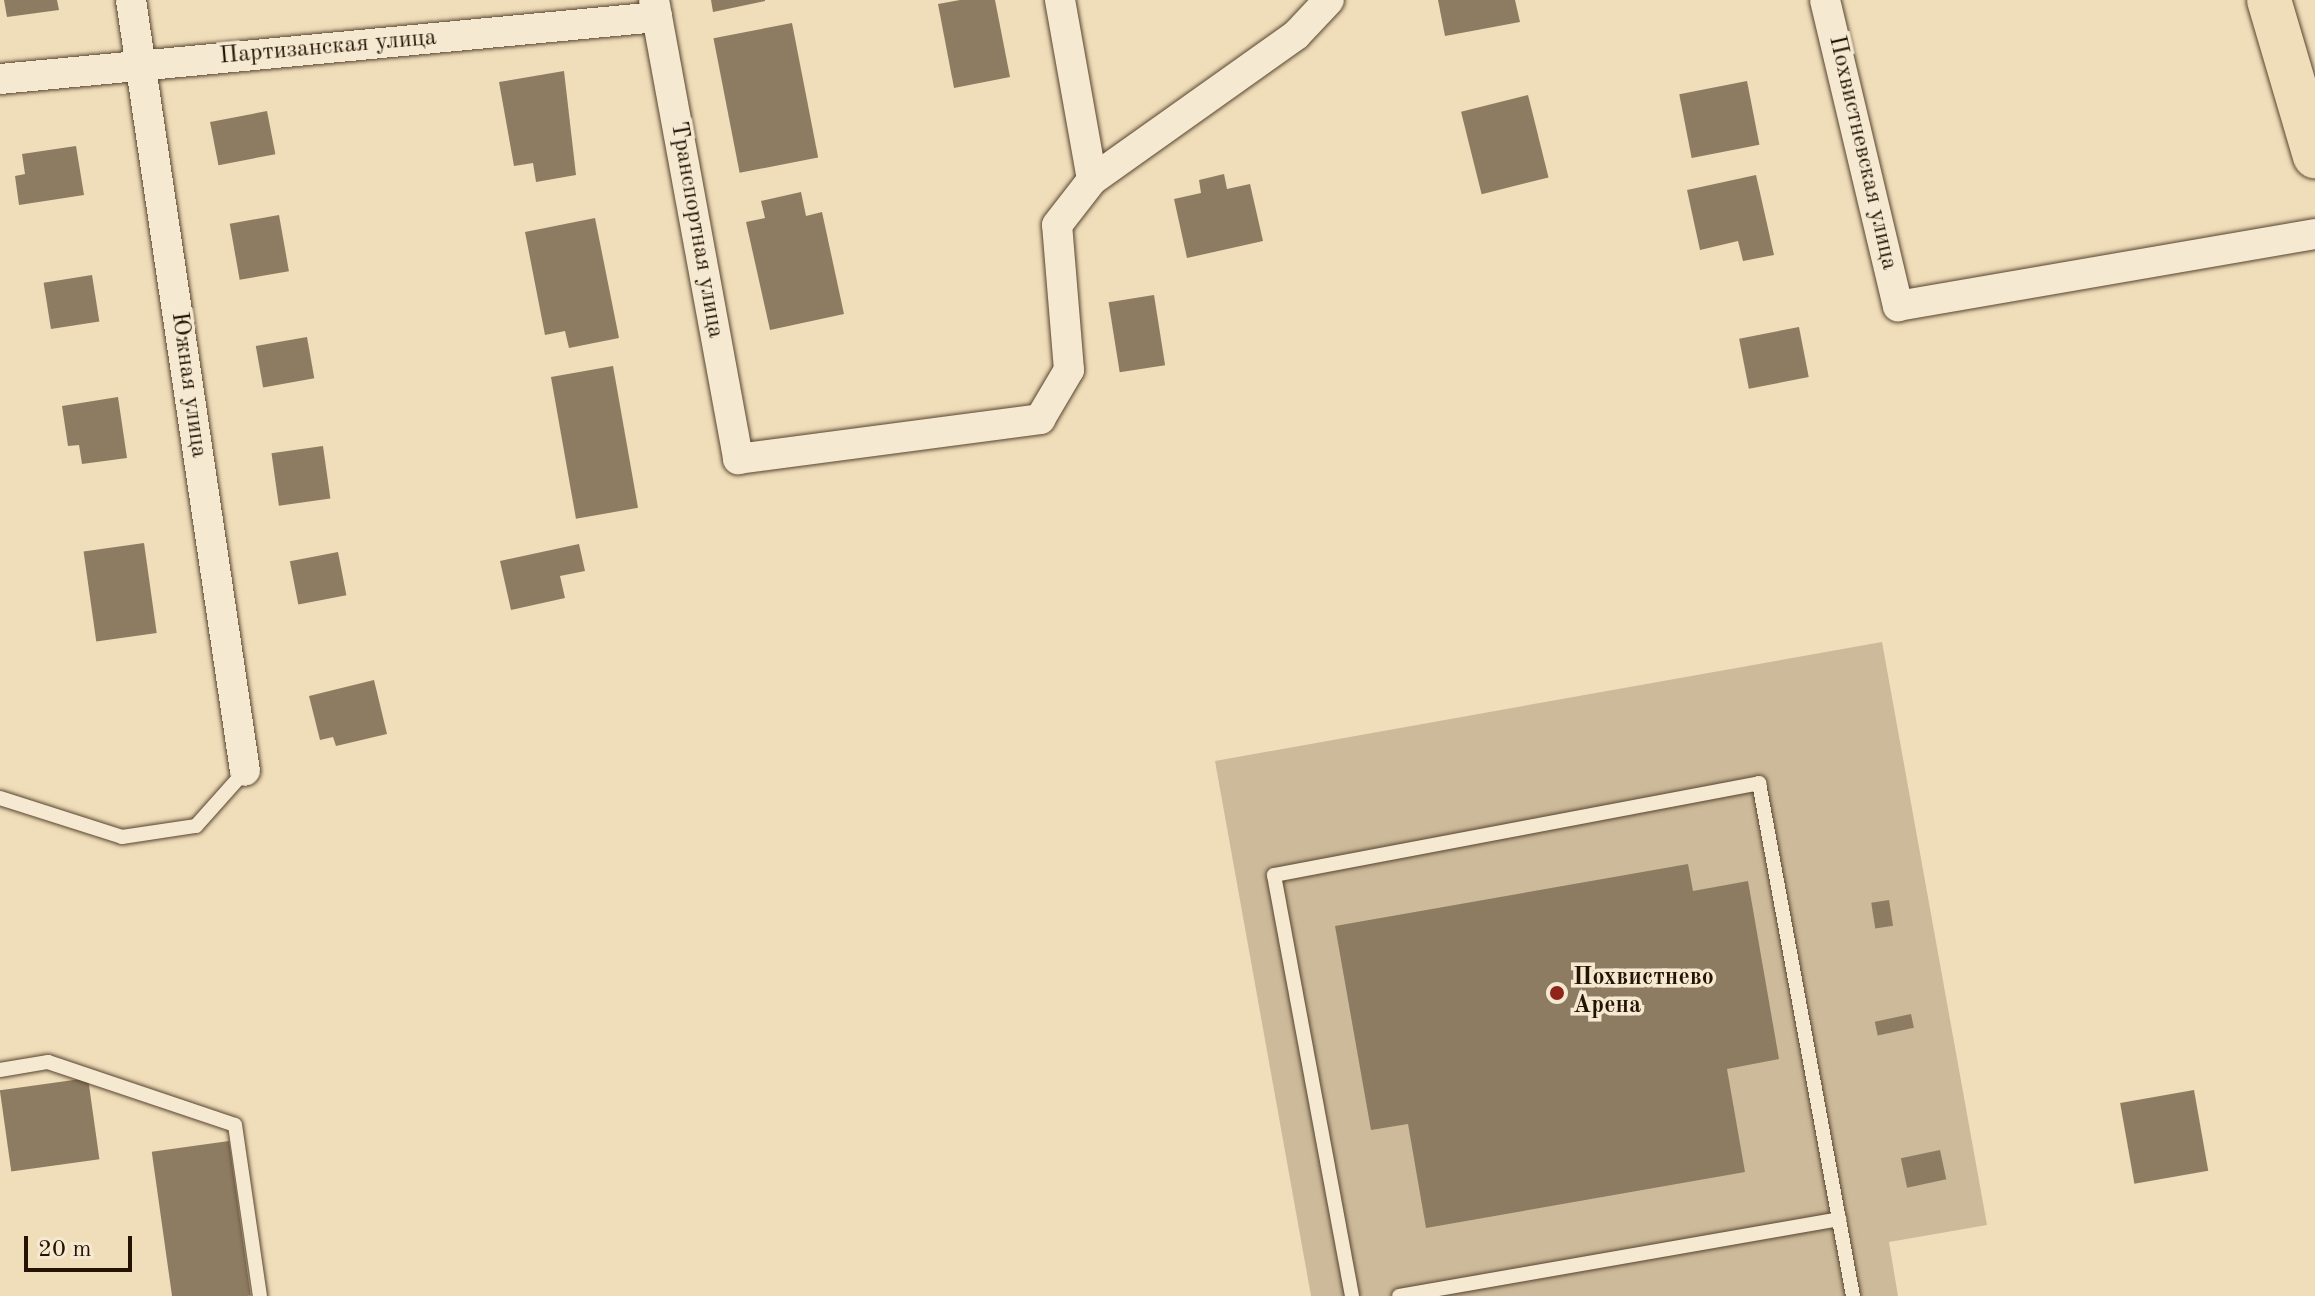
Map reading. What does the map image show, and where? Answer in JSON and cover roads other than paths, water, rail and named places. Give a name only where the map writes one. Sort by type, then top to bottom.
[{"type":"main road","points":[[2269,0],[2315,156]]},
{"type":"street","name":"Южная улица","points":[[131,0],[245,771]]},
{"type":"street","points":[[1060,0],[1092,180],[1296,35],[1329,0]]},
{"type":"street","name":"Похвистневская улица","points":[[1825,0],[1898,306],[2315,234]]},
{"type":"street","name":"Партизанская улица","points":[[0,79],[655,8]]},
{"type":"street","name":"Транспортная улица","points":[[655,8],[738,459],[1040,419],[1069,370],[1057,225],[1092,180]]},
{"type":"lane","points":[[0,798],[122,837],[196,826],[245,771]]},
{"type":"lane","points":[[1352,1296],[1274,875],[1759,783],[1853,1296]]},
{"type":"lane","points":[[0,1070],[48,1062],[235,1125],[260,1296]]},
{"type":"lane","points":[[1399,1296],[1839,1219]]},
{"type":"place","name":"Похвистнево Арена","points":[[1557,993]]}]
